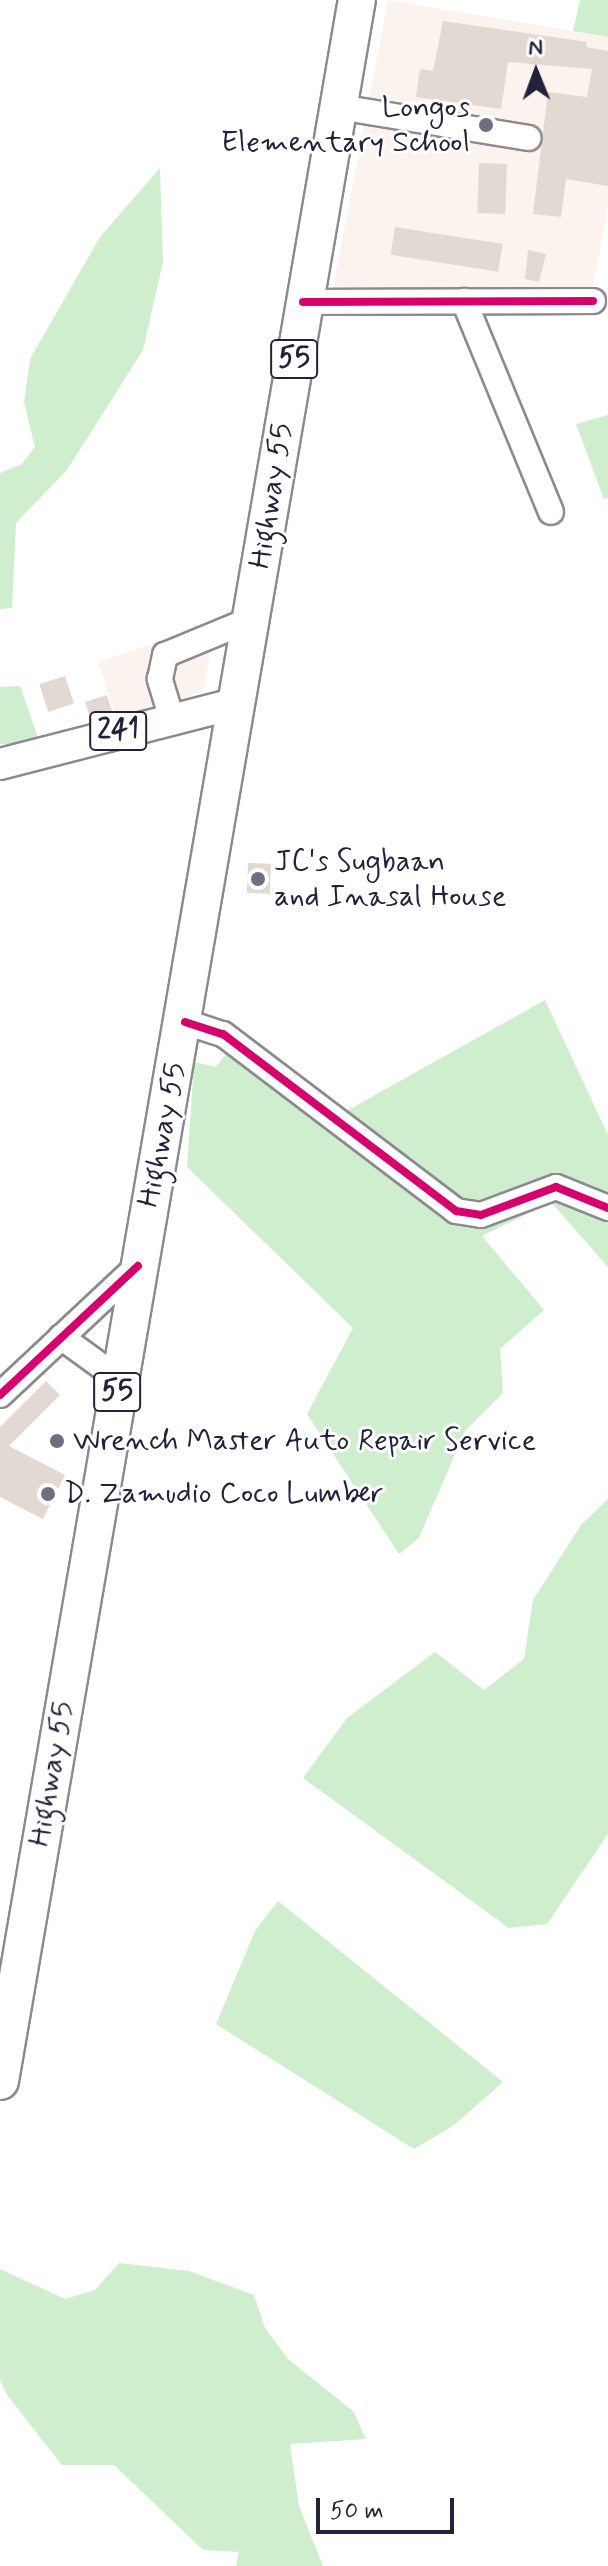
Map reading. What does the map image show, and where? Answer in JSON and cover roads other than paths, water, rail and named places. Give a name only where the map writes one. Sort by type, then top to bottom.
[{"type":"highway","name":"Highway 55","points":[[0,2081],[5,2018],[138,1266],[204,1028],[237,703],[303,302],[357,0]]},
{"type":"main road","name":"241","points":[[0,764],[171,716],[237,703]]},
{"type":"street","points":[[339,107],[528,138]]},
{"type":"street","points":[[464,301],[551,512]]},
{"type":"street","points":[[303,302],[593,301]]},
{"type":"street","points":[[171,716],[160,679],[165,655],[252,619]]},
{"type":"street","points":[[204,1028],[456,1211],[481,1215],[556,1187],[608,1208]]},
{"type":"street","points":[[0,1395],[138,1266]]},
{"type":"street","points":[[61,1337],[119,1379]]},
{"type":"place","name":"Longos Elementary School","points":[[486,125]]},
{"type":"place","name":"JC's Sugbaan and Inasal House","points":[[258,879]]},
{"type":"place","name":"Wrench Master Auto Repair Service","points":[[57,1441]]},
{"type":"place","name":"D. Zamudio Coco Lumber","points":[[48,1494]]}]
